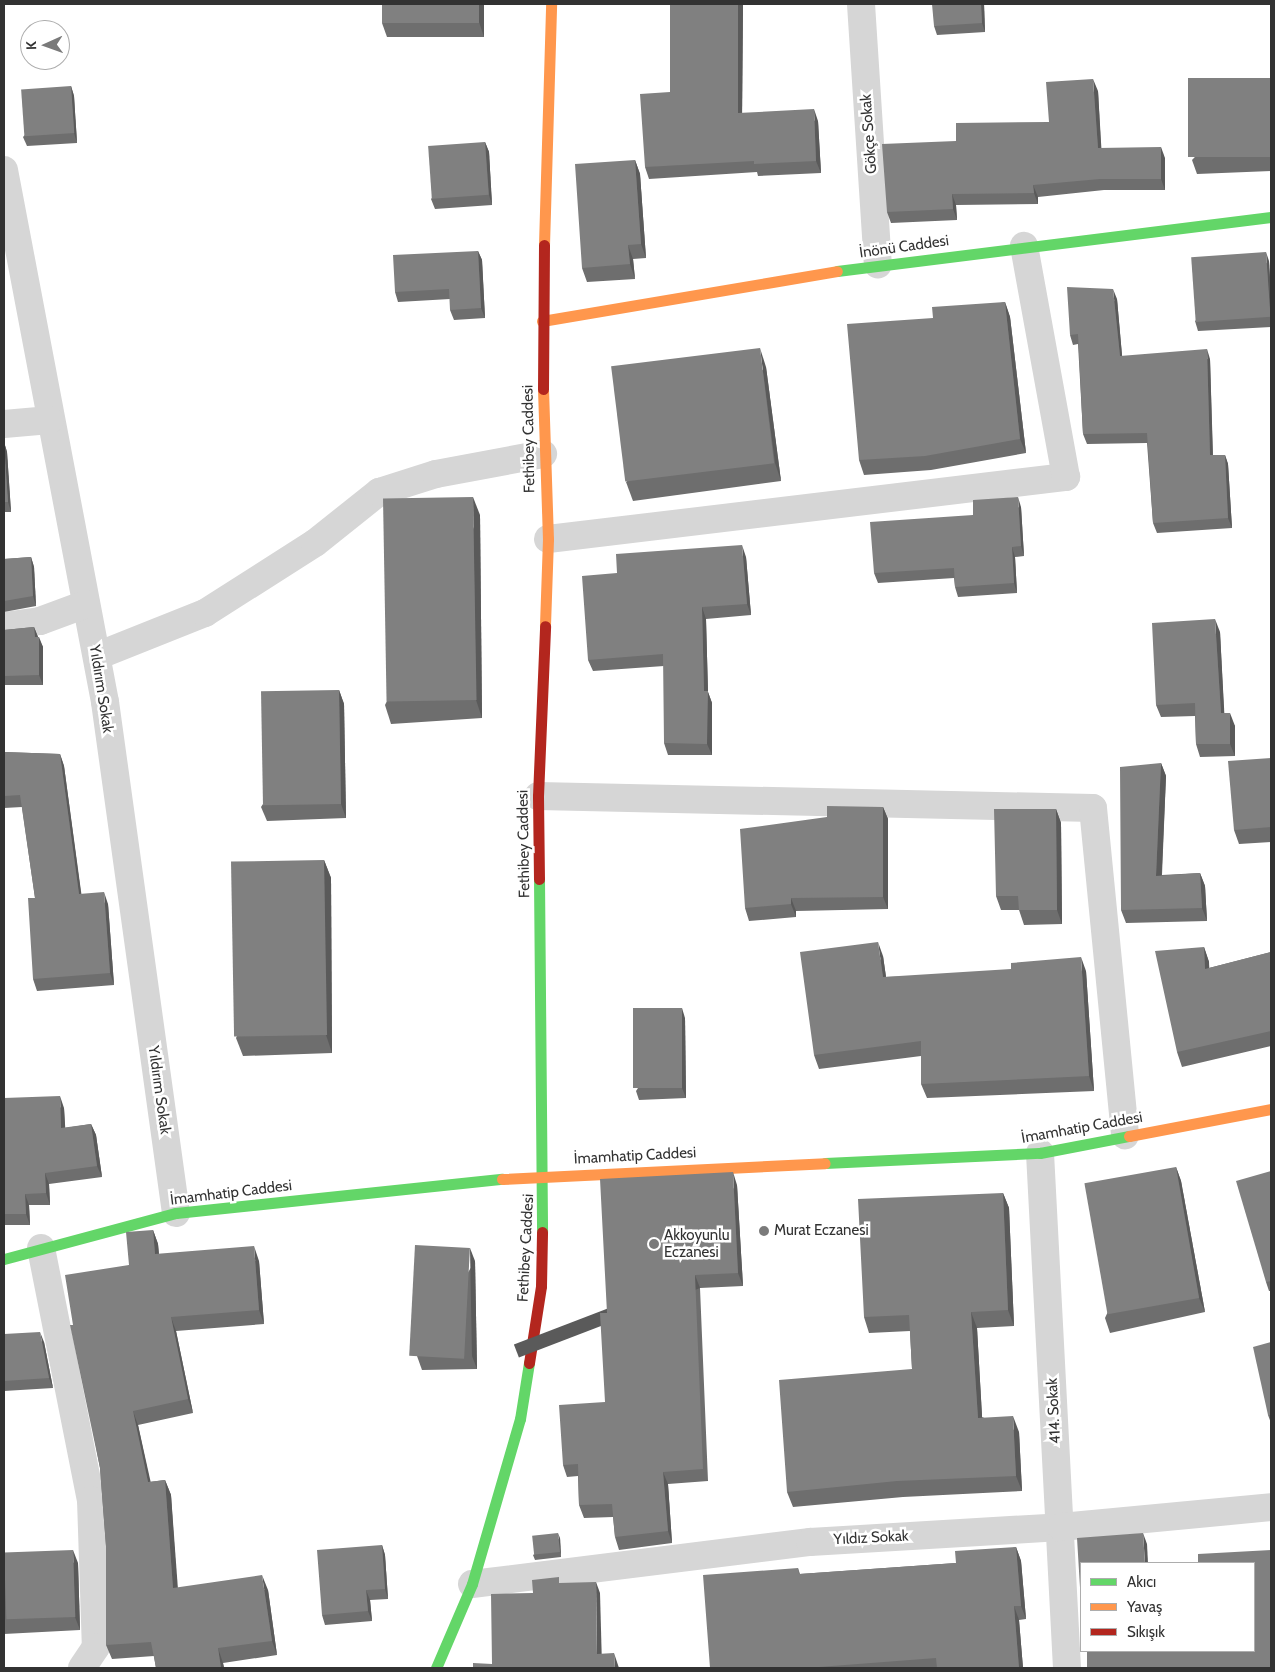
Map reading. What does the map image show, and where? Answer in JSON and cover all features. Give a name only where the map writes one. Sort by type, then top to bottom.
[{"type":"street","name":"Fethibey Caddesi","points":[[436,1668],[472,1584],[520,1419],[541,1286],[544,1175],[538,796],[548,539],[543,454],[542,321],[551,4]]},
{"type":"street","name":"Gökçe Sokak","points":[[861,4],[878,264]]},
{"type":"street","name":"Yıldırım Sokak","points":[[4,170],[50,420],[97,656],[176,1213]]},
{"type":"street","name":"İnönü Caddesi","points":[[542,321],[878,264],[1271,217]]},
{"type":"street","points":[[548,539],[1066,477],[1024,246]]},
{"type":"street","points":[[4,424],[50,420]]},
{"type":"street","points":[[97,656],[204,613],[315,543],[379,492],[436,474],[543,454]]},
{"type":"street","points":[[4,626],[40,620],[86,604]]},
{"type":"street","points":[[538,796],[1094,808],[1125,1135]]},
{"type":"street","name":"İmamhatip Caddesi","points":[[4,1259],[176,1213],[544,1175],[1040,1153],[1125,1135],[1271,1109]]},
{"type":"street","name":"414. Sokak","points":[[1040,1153],[1067,1668]]},
{"type":"street","points":[[41,1248],[91,1500],[96,1647],[82,1668]]},
{"type":"street","name":"Yıldız Sokak","points":[[472,1584],[810,1542],[1061,1527],[1271,1506]]},
{"type":"building","points":[[382,4],[479,4],[479,23],[382,23]]},
{"type":"building","points":[[670,4],[738,4],[738,113],[814,109],[816,161],[754,164],[754,161],[645,167],[640,94],[670,92]]},
{"type":"building","points":[[932,4],[981,4],[982,23],[934,26]]},
{"type":"building","points":[[1188,78],[1271,78],[1271,157],[1188,157]]},
{"type":"building","points":[[1093,79],[1098,148],[1161,147],[1161,179],[1100,179],[1033,185],[1034,193],[952,194],[953,209],[887,212],[882,144],[956,141],[956,123],[1049,122],[1046,82]]},
{"type":"building","points":[[71,86],[74,133],[24,136],[21,89]]},
{"type":"building","points":[[485,142],[489,195],[432,199],[428,146]]},
{"type":"building","points":[[635,160],[641,244],[628,245],[630,264],[582,268],[575,164]]},
{"type":"building","points":[[478,251],[481,308],[450,310],[449,289],[395,292],[393,255]]},
{"type":"building","points":[[1266,252],[1271,317],[1196,322],[1191,257]]},
{"type":"building","points":[[1067,287],[1113,289],[1120,356],[1207,349],[1210,455],[1225,455],[1228,518],[1153,523],[1147,433],[1083,434],[1078,334],[1070,335]]},
{"type":"building","points":[[1005,302],[1020,439],[925,456],[859,460],[847,324],[933,318],[932,307]]},
{"type":"building","points":[[760,348],[774,463],[625,481],[611,366]]},
{"type":"building","points":[[4,442],[8,502],[4,502]]},
{"type":"building","points":[[473,497],[477,700],[387,702],[383,499]]},
{"type":"building","points":[[1018,497],[1021,546],[1012,547],[1014,583],[955,587],[954,568],[874,573],[870,522],[973,515],[973,500]]},
{"type":"building","points":[[742,545],[747,604],[702,607],[704,691],[708,691],[707,744],[664,743],[663,654],[588,660],[582,576],[617,573],[616,554]]},
{"type":"building","points":[[31,557],[33,596],[4,601],[4,559]]},
{"type":"building","points":[[1215,619],[1221,713],[1230,713],[1230,744],[1196,744],[1195,703],[1156,705],[1152,623]]},
{"type":"building","points":[[34,627],[35,637],[39,637],[39,675],[4,676],[4,630]]},
{"type":"building","points":[[339,690],[341,804],[263,805],[261,691]]},
{"type":"building","points":[[4,752],[60,754],[79,894],[104,892],[110,973],[33,979],[28,898],[35,898],[20,795],[4,796]]},
{"type":"building","points":[[1271,758],[1271,827],[1234,830],[1228,761]]},
{"type":"building","points":[[1161,763],[1156,876],[1200,873],[1202,908],[1121,910],[1120,767]]},
{"type":"building","points":[[827,806],[883,807],[883,897],[791,898],[791,904],[745,908],[740,829],[827,817]]},
{"type":"building","points":[[994,809],[1056,809],[1057,910],[1019,910],[1018,896],[996,896]]},
{"type":"building","points":[[324,860],[327,1035],[234,1037],[231,862]]},
{"type":"building","points":[[878,942],[883,977],[1011,969],[1011,963],[1081,957],[1089,1076],[921,1084],[921,1041],[814,1055],[800,952]]},
{"type":"building","points":[[1204,947],[1205,969],[1271,952],[1271,1031],[1177,1052],[1155,951]]},
{"type":"building","points":[[633,1008],[682,1008],[682,1088],[633,1088]]},
{"type":"building","points":[[60,1096],[61,1128],[91,1124],[97,1166],[45,1173],[46,1193],[25,1194],[26,1214],[4,1214],[4,1098]]},
{"type":"building","points":[[1176,1167],[1199,1298],[1108,1314],[1084,1183]]},
{"type":"building","points":[[1271,1171],[1271,1281],[1266,1282],[1236,1181]]},
{"type":"building","points":[[733,1172],[738,1273],[695,1275],[703,1469],[663,1472],[668,1531],[615,1537],[612,1504],[579,1505],[578,1464],[563,1465],[559,1405],[605,1402],[600,1313],[607,1313],[600,1179]]},
{"type":"building","points":[[1003,1193],[1008,1310],[971,1312],[978,1418],[1013,1416],[1016,1476],[897,1481],[787,1492],[779,1380],[912,1369],[909,1315],[864,1317],[858,1199]]},
{"type":"building","points":[[153,1230],[155,1254],[254,1246],[259,1310],[171,1317],[188,1399],[133,1411],[148,1482],[165,1480],[173,1588],[262,1575],[272,1641],[218,1648],[221,1668],[156,1668],[151,1642],[106,1645],[106,1546],[100,1468],[70,1325],[73,1325],[65,1275],[129,1265],[126,1232]]},
{"type":"building","points":[[415,1245],[470,1248],[464,1359],[409,1356]]},
{"type":"building","points":[[40,1332],[49,1378],[4,1381],[4,1334]]},
{"type":"building","points":[[1271,1342],[1271,1415],[1268,1415],[1253,1347]]},
{"type":"building","points":[[558,1533],[560,1552],[534,1555],[532,1536]]},
{"type":"building","points":[[1143,1533],[1145,1562],[1080,1562],[1080,1588],[1077,1538]]},
{"type":"building","points":[[382,1545],[385,1589],[366,1590],[368,1611],[322,1615],[317,1550]]},
{"type":"building","points":[[1016,1547],[1021,1606],[1014,1606],[1019,1668],[937,1668],[936,1658],[806,1668],[710,1668],[703,1575],[798,1568],[799,1574],[956,1563],[955,1551]]},
{"type":"building","points":[[73,1550],[75,1617],[6,1619],[4,1552]]},
{"type":"building","points":[[1271,1550],[1271,1668],[1087,1668],[1087,1652],[1255,1652],[1255,1562],[1198,1562],[1198,1554]]},
{"type":"building","points":[[559,1577],[559,1583],[596,1582],[597,1654],[614,1653],[615,1668],[473,1668],[473,1663],[492,1664],[491,1594],[533,1593],[532,1580]]},
{"type":"traffic: fast","points":[[837,271],[1271,217]]},
{"type":"traffic: fast","points":[[539,879],[542,1232]]},
{"type":"traffic: fast","points":[[825,1163],[1040,1153],[1129,1136]]},
{"type":"traffic: fast","points":[[4,1259],[176,1213],[502,1179]]},
{"type":"traffic: fast","points":[[436,1668],[472,1584],[520,1419],[529,1363]]},
{"type":"traffic: slow","points":[[544,245],[551,4]]},
{"type":"traffic: slow","points":[[542,321],[837,271]]},
{"type":"traffic: slow","points":[[543,389],[548,539],[545,626]]},
{"type":"traffic: slow","points":[[1129,1136],[1271,1109]]},
{"type":"traffic: slow","points":[[502,1179],[825,1163]]},
{"type":"traffic: jam","points":[[543,389],[544,245]]},
{"type":"traffic: jam","points":[[539,879],[538,796],[545,626]]},
{"type":"traffic: jam","points":[[529,1363],[541,1286],[542,1232]]},
{"type":"place","name":"Murat Eczanesi","points":[[764,1231]]},
{"type":"place","name":"Akkoyunlu Eczanesi","points":[[654,1244]]}]
